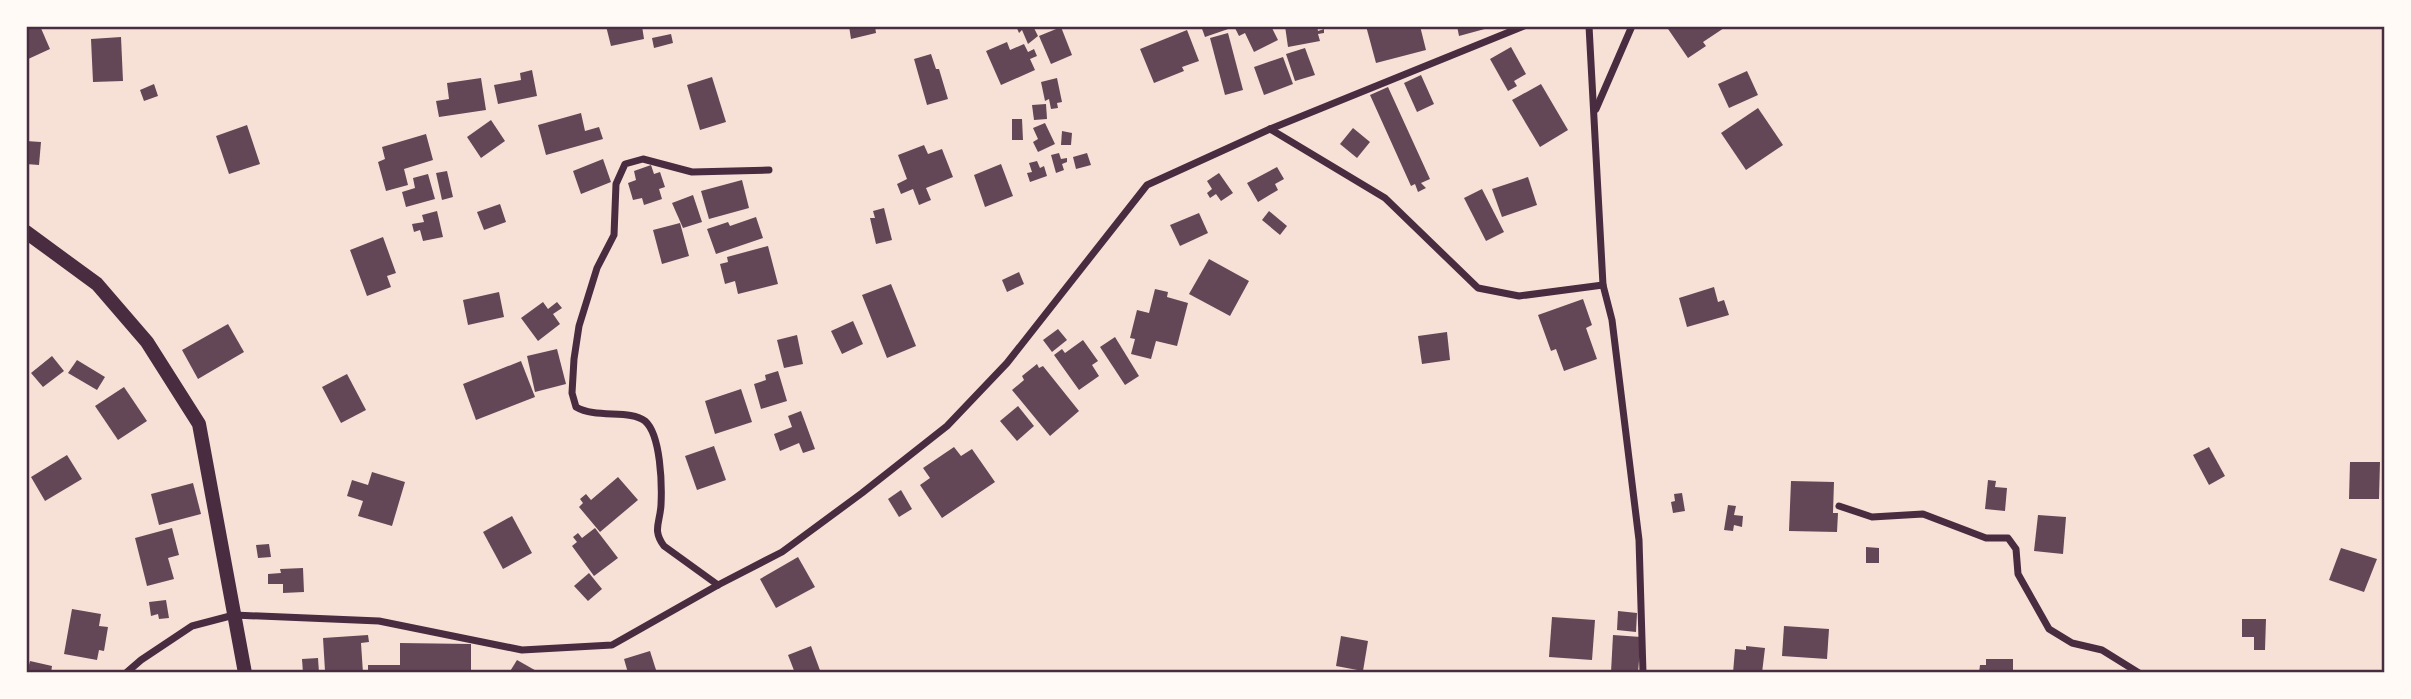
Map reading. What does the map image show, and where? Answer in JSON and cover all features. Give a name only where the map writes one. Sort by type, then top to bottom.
[{"type":"main road","points":[[26,232],[97,284],[147,342],[199,424],[245,673]]},
{"type":"street","points":[[126,673],[192,626],[233,615],[379,621],[522,650],[612,645],[782,552],[947,426],[1007,363],[1147,185],[1270,129],[1524,26]]},
{"type":"street","points":[[1589,26],[1603,285],[1612,320],[1639,540],[1643,673]]},
{"type":"street","points":[[1594,113],[1632,26]]},
{"type":"street","points":[[1270,129],[1385,198],[1478,288],[1519,296],[1603,285]]},
{"type":"street","points":[[718,585],[664,546],[658,538],[657,526],[661,506],[657,441],[644,421],[631,416],[587,413],[576,407],[572,393],[574,359],[579,326],[594,279],[614,235],[616,184],[625,164],[643,159],[692,172],[769,170]]},
{"type":"street","points":[[1839,506],[1872,517],[1923,514],[1986,538],[2008,538],[2016,549],[2018,574],[2049,629],[2072,643],[2102,650],[2139,673]]},
{"type":"building","points":[[26,26],[40,26],[50,49],[26,60]]},
{"type":"building","points":[[606,26],[642,26],[644,39],[611,46]]},
{"type":"building","points":[[849,26],[875,26],[876,33],[851,39]]},
{"type":"building","points":[[1016,26],[1033,26],[1038,36],[1028,44],[1022,30],[1019,33]]},
{"type":"building","points":[[1201,26],[1234,26],[1234,27],[1205,37]]},
{"type":"building","points":[[1234,26],[1271,26],[1278,40],[1254,52],[1245,33],[1239,36]]},
{"type":"building","points":[[1285,26],[1317,26],[1318,31],[1324,29],[1324,33],[1318,34],[1320,41],[1288,47]]},
{"type":"building","points":[[1366,26],[1420,26],[1426,50],[1376,63]]},
{"type":"building","points":[[1457,26],[1492,26],[1492,27],[1459,36]]},
{"type":"building","points":[[1666,26],[1724,28],[1703,42],[1706,46],[1688,58]]},
{"type":"building","points":[[1061,27],[1072,55],[1051,64],[1039,36]]},
{"type":"building","points":[[1187,30],[1199,61],[1182,67],[1184,71],[1154,83],[1140,49]]},
{"type":"building","points":[[1228,33],[1243,90],[1225,95],[1210,38]]},
{"type":"building","points":[[671,34],[673,43],[654,48],[652,38]]},
{"type":"building","points":[[121,37],[123,81],[93,82],[91,39]]},
{"type":"building","points":[[1007,42],[1010,50],[1024,44],[1028,52],[1034,49],[1037,56],[1030,59],[1035,70],[1001,85],[986,51]]},
{"type":"building","points":[[1511,47],[1526,74],[1514,81],[1517,86],[1508,91],[1490,59]]},
{"type":"building","points":[[1305,48],[1315,75],[1295,81],[1286,54]]},
{"type":"building","points":[[931,54],[936,69],[939,69],[948,99],[927,105],[914,59]]},
{"type":"building","points":[[1283,57],[1293,84],[1264,95],[1254,67]]},
{"type":"building","points":[[532,70],[537,96],[498,104],[494,85],[521,80],[520,73]]},
{"type":"building","points":[[1747,71],[1758,95],[1729,108],[1718,84]]},
{"type":"building","points":[[1421,75],[1434,104],[1417,112],[1404,83]]},
{"type":"building","points":[[712,77],[726,122],[700,130],[687,85]]},
{"type":"building","points":[[481,78],[486,110],[439,117],[436,101],[449,99],[447,83]]},
{"type":"building","points":[[1057,78],[1062,102],[1057,103],[1058,108],[1051,109],[1049,99],[1045,101],[1041,82]]},
{"type":"building","points":[[154,84],[158,96],[144,101],[140,90]]},
{"type":"building","points":[[1541,84],[1568,130],[1540,147],[1512,100]]},
{"type":"building","points":[[1388,87],[1430,179],[1421,183],[1426,188],[1418,192],[1415,184],[1411,186],[1370,95]]},
{"type":"building","points":[[1046,104],[1047,119],[1034,120],[1032,105]]},
{"type":"building","points":[[1758,108],[1783,145],[1746,170],[1721,133]]},
{"type":"building","points":[[581,113],[585,131],[599,127],[603,139],[546,155],[538,125]]},
{"type":"building","points":[[1012,119],[1022,119],[1023,140],[1012,140]]},
{"type":"building","points":[[491,120],[505,141],[481,158],[467,137]]},
{"type":"building","points":[[1045,123],[1055,144],[1038,152],[1033,142],[1038,139],[1033,128]]},
{"type":"building","points":[[247,125],[260,164],[229,174],[216,136]]},
{"type":"building","points":[[1353,128],[1370,142],[1357,158],[1340,144]]},
{"type":"building","points":[[1062,131],[1072,133],[1071,145],[1061,145]]},
{"type":"building","points":[[426,134],[433,160],[404,169],[408,185],[386,191],[378,162],[385,159],[382,147]]},
{"type":"building","points":[[26,141],[41,142],[39,165],[26,164]]},
{"type":"building","points":[[924,145],[928,154],[942,149],[953,177],[926,188],[931,200],[919,205],[913,189],[901,194],[897,184],[907,179],[898,155]]},
{"type":"building","points":[[1059,153],[1061,159],[1067,158],[1067,162],[1062,164],[1064,170],[1056,173],[1051,155]]},
{"type":"building","points":[[1087,153],[1091,165],[1076,169],[1073,157]]},
{"type":"building","points":[[603,159],[611,182],[581,194],[573,171]]},
{"type":"building","points":[[1037,161],[1040,168],[1044,166],[1047,176],[1030,182],[1027,173],[1032,172],[1029,163]]},
{"type":"building","points":[[1001,164],[1013,196],[985,207],[974,175]]},
{"type":"building","points":[[651,165],[654,174],[660,172],[665,187],[659,189],[662,199],[644,205],[642,198],[633,200],[628,183],[636,180],[634,171]]},
{"type":"building","points":[[1277,167],[1284,179],[1275,184],[1278,190],[1258,202],[1247,183]]},
{"type":"building","points":[[447,171],[453,197],[442,200],[436,173]]},
{"type":"building","points":[[1219,173],[1233,193],[1221,201],[1216,194],[1210,198],[1207,193],[1212,189],[1207,181]]},
{"type":"building","points":[[428,174],[435,199],[406,207],[402,192],[415,188],[413,178]]},
{"type":"building","points":[[1528,177],[1537,205],[1502,217],[1492,189]]},
{"type":"building","points":[[742,180],[749,208],[709,219],[701,191]]},
{"type":"building","points":[[1482,189],[1504,232],[1486,241],[1464,198]]},
{"type":"building","points":[[693,195],[702,222],[683,228],[672,203]]},
{"type":"building","points":[[500,204],[506,222],[484,230],[477,212]]},
{"type":"building","points":[[884,208],[892,240],[876,244],[870,218],[875,218],[873,211]]},
{"type":"building","points":[[437,211],[443,237],[423,241],[420,230],[414,232],[412,224],[424,222],[422,215]]},
{"type":"building","points":[[1269,211],[1287,226],[1280,235],[1262,220]]},
{"type":"building","points":[[1199,213],[1208,233],[1180,246],[1170,225]]},
{"type":"building","points":[[756,217],[763,238],[716,254],[707,229],[728,222],[730,226]]},
{"type":"building","points":[[680,223],[689,256],[662,264],[653,230]]},
{"type":"building","points":[[383,237],[396,273],[387,276],[391,287],[367,296],[350,250]]},
{"type":"building","points":[[768,246],[778,284],[738,294],[735,281],[725,284],[720,264],[728,262],[727,257]]},
{"type":"building","points":[[1209,259],[1249,281],[1230,316],[1189,294]]},
{"type":"building","points":[[1019,272],[1024,284],[1007,292],[1002,280]]},
{"type":"building","points":[[891,284],[916,346],[887,358],[862,295]]},
{"type":"building","points":[[1714,287],[1718,302],[1724,300],[1729,315],[1687,327],[1679,298]]},
{"type":"building","points":[[1155,289],[1168,292],[1167,297],[1188,303],[1177,346],[1156,341],[1151,359],[1131,354],[1135,339],[1130,338],[1137,310],[1149,313]]},
{"type":"building","points":[[499,292],[504,317],[468,325],[463,300]]},
{"type":"building","points":[[1583,299],[1592,325],[1586,328],[1597,359],[1564,371],[1556,349],[1551,351],[1538,315]]},
{"type":"building","points":[[543,302],[548,309],[557,302],[562,308],[553,314],[560,324],[538,341],[521,318]]},
{"type":"building","points":[[853,321],[863,344],[842,354],[831,331]]},
{"type":"building","points":[[228,324],[244,352],[198,379],[182,350]]},
{"type":"building","points":[[1058,329],[1067,340],[1052,352],[1043,340]]},
{"type":"building","points":[[1447,332],[1450,360],[1422,364],[1418,336]]},
{"type":"building","points":[[797,335],[803,364],[784,368],[777,340]]},
{"type":"building","points":[[1115,337],[1139,376],[1125,385],[1100,347]]},
{"type":"building","points":[[1083,340],[1098,361],[1092,365],[1099,376],[1079,390],[1054,355],[1062,349],[1065,353]]},
{"type":"building","points":[[557,349],[566,384],[535,392],[527,356]]},
{"type":"building","points":[[52,356],[64,371],[43,387],[31,373]]},
{"type":"building","points":[[77,360],[105,377],[97,390],[68,373]]},
{"type":"building","points":[[521,361],[535,397],[476,420],[463,384]]},
{"type":"building","points":[[1037,364],[1039,368],[1043,366],[1079,411],[1050,436],[1012,390],[1024,380],[1022,376]]},
{"type":"building","points":[[778,371],[787,401],[761,409],[754,384],[766,380],[765,375]]},
{"type":"building","points":[[347,374],[366,410],[341,423],[322,387]]},
{"type":"building","points":[[124,387],[147,421],[118,440],[95,406]]},
{"type":"building","points":[[741,389],[752,422],[715,434],[705,401]]},
{"type":"building","points":[[1018,406],[1034,426],[1017,441],[1000,421]]},
{"type":"building","points":[[801,411],[815,449],[803,453],[799,443],[780,451],[774,434],[792,427],[788,416]]},
{"type":"building","points":[[714,446],[726,480],[697,490],[685,456]]},
{"type":"building","points":[[954,447],[961,456],[972,449],[995,482],[942,518],[920,485],[930,478],[923,468]]},
{"type":"building","points":[[2209,447],[2225,476],[2209,485],[2193,455]]},
{"type":"building","points":[[67,455],[82,479],[45,501],[31,477]]},
{"type":"building","points":[[2350,462],[2380,462],[2379,499],[2349,499]]},
{"type":"building","points":[[372,472],[405,482],[392,526],[358,516],[363,501],[347,496],[352,480],[368,485]]},
{"type":"building","points":[[618,477],[638,500],[600,532],[579,507],[583,503],[580,499],[586,494],[591,500]]},
{"type":"building","points":[[1988,480],[1996,481],[1995,487],[2007,488],[2005,511],[1985,509]]},
{"type":"building","points":[[1791,481],[1834,482],[1833,513],[1838,513],[1837,532],[1789,531]]},
{"type":"building","points":[[193,483],[201,514],[159,525],[151,494]]},
{"type":"building","points":[[901,490],[912,509],[899,517],[888,499]]},
{"type":"building","points":[[1682,493],[1685,511],[1673,513],[1671,502],[1675,501],[1674,494]]},
{"type":"building","points":[[1728,505],[1736,506],[1734,515],[1743,516],[1742,527],[1734,525],[1733,531],[1724,530]]},
{"type":"building","points":[[2038,515],[2066,517],[2063,554],[2034,551]]},
{"type":"building","points":[[512,516],[532,553],[503,569],[483,532]]},
{"type":"building","points":[[172,528],[179,555],[168,558],[174,579],[147,586],[135,538]]},
{"type":"building","points":[[595,528],[618,558],[594,576],[572,546],[577,542],[573,537],[578,533],[582,538]]},
{"type":"building","points":[[269,544],[271,557],[258,558],[256,545]]},
{"type":"building","points":[[1866,547],[1879,548],[1879,563],[1866,563]]},
{"type":"building","points":[[2341,548],[2377,559],[2364,592],[2329,580]]},
{"type":"building","points":[[798,557],[815,587],[776,608],[760,579]]},
{"type":"building","points":[[303,568],[304,592],[283,593],[283,584],[268,584],[268,574],[281,573],[280,569]]},
{"type":"building","points":[[589,573],[602,589],[588,601],[574,586]]},
{"type":"building","points":[[166,600],[169,618],[159,619],[158,614],[151,616],[149,602]]},
{"type":"building","points":[[72,609],[101,614],[99,626],[108,627],[104,651],[99,650],[97,660],[64,654]]},
{"type":"building","points":[[1618,611],[1637,613],[1636,632],[1617,630]]},
{"type":"building","points":[[1552,617],[1595,620],[1592,660],[1549,657]]},
{"type":"building","points":[[2242,619],[2266,619],[2265,650],[2254,650],[2254,637],[2242,637]]},
{"type":"building","points":[[1784,626],[1829,629],[1827,659],[1782,656]]},
{"type":"building","points":[[368,635],[369,642],[361,643],[363,673],[325,671],[323,638]]},
{"type":"building","points":[[1613,635],[1641,637],[1638,673],[1611,672]]},
{"type":"building","points":[[1341,636],[1368,641],[1363,671],[1336,666]]},
{"type":"building","points":[[400,643],[471,644],[471,673],[368,673],[368,665],[400,665]]},
{"type":"building","points":[[811,646],[821,673],[795,673],[788,655]]},
{"type":"building","points":[[1746,646],[1765,648],[1762,673],[1733,673],[1735,649],[1746,650]]},
{"type":"building","points":[[650,651],[657,673],[628,673],[624,659]]},
{"type":"building","points":[[318,658],[319,673],[303,673],[302,659]]},
{"type":"building","points":[[1986,659],[2013,659],[2013,673],[1979,673],[1980,665],[1986,665]]},
{"type":"building","points":[[517,660],[540,673],[509,673]]},
{"type":"building","points":[[30,661],[52,666],[51,673],[27,673]]}]
